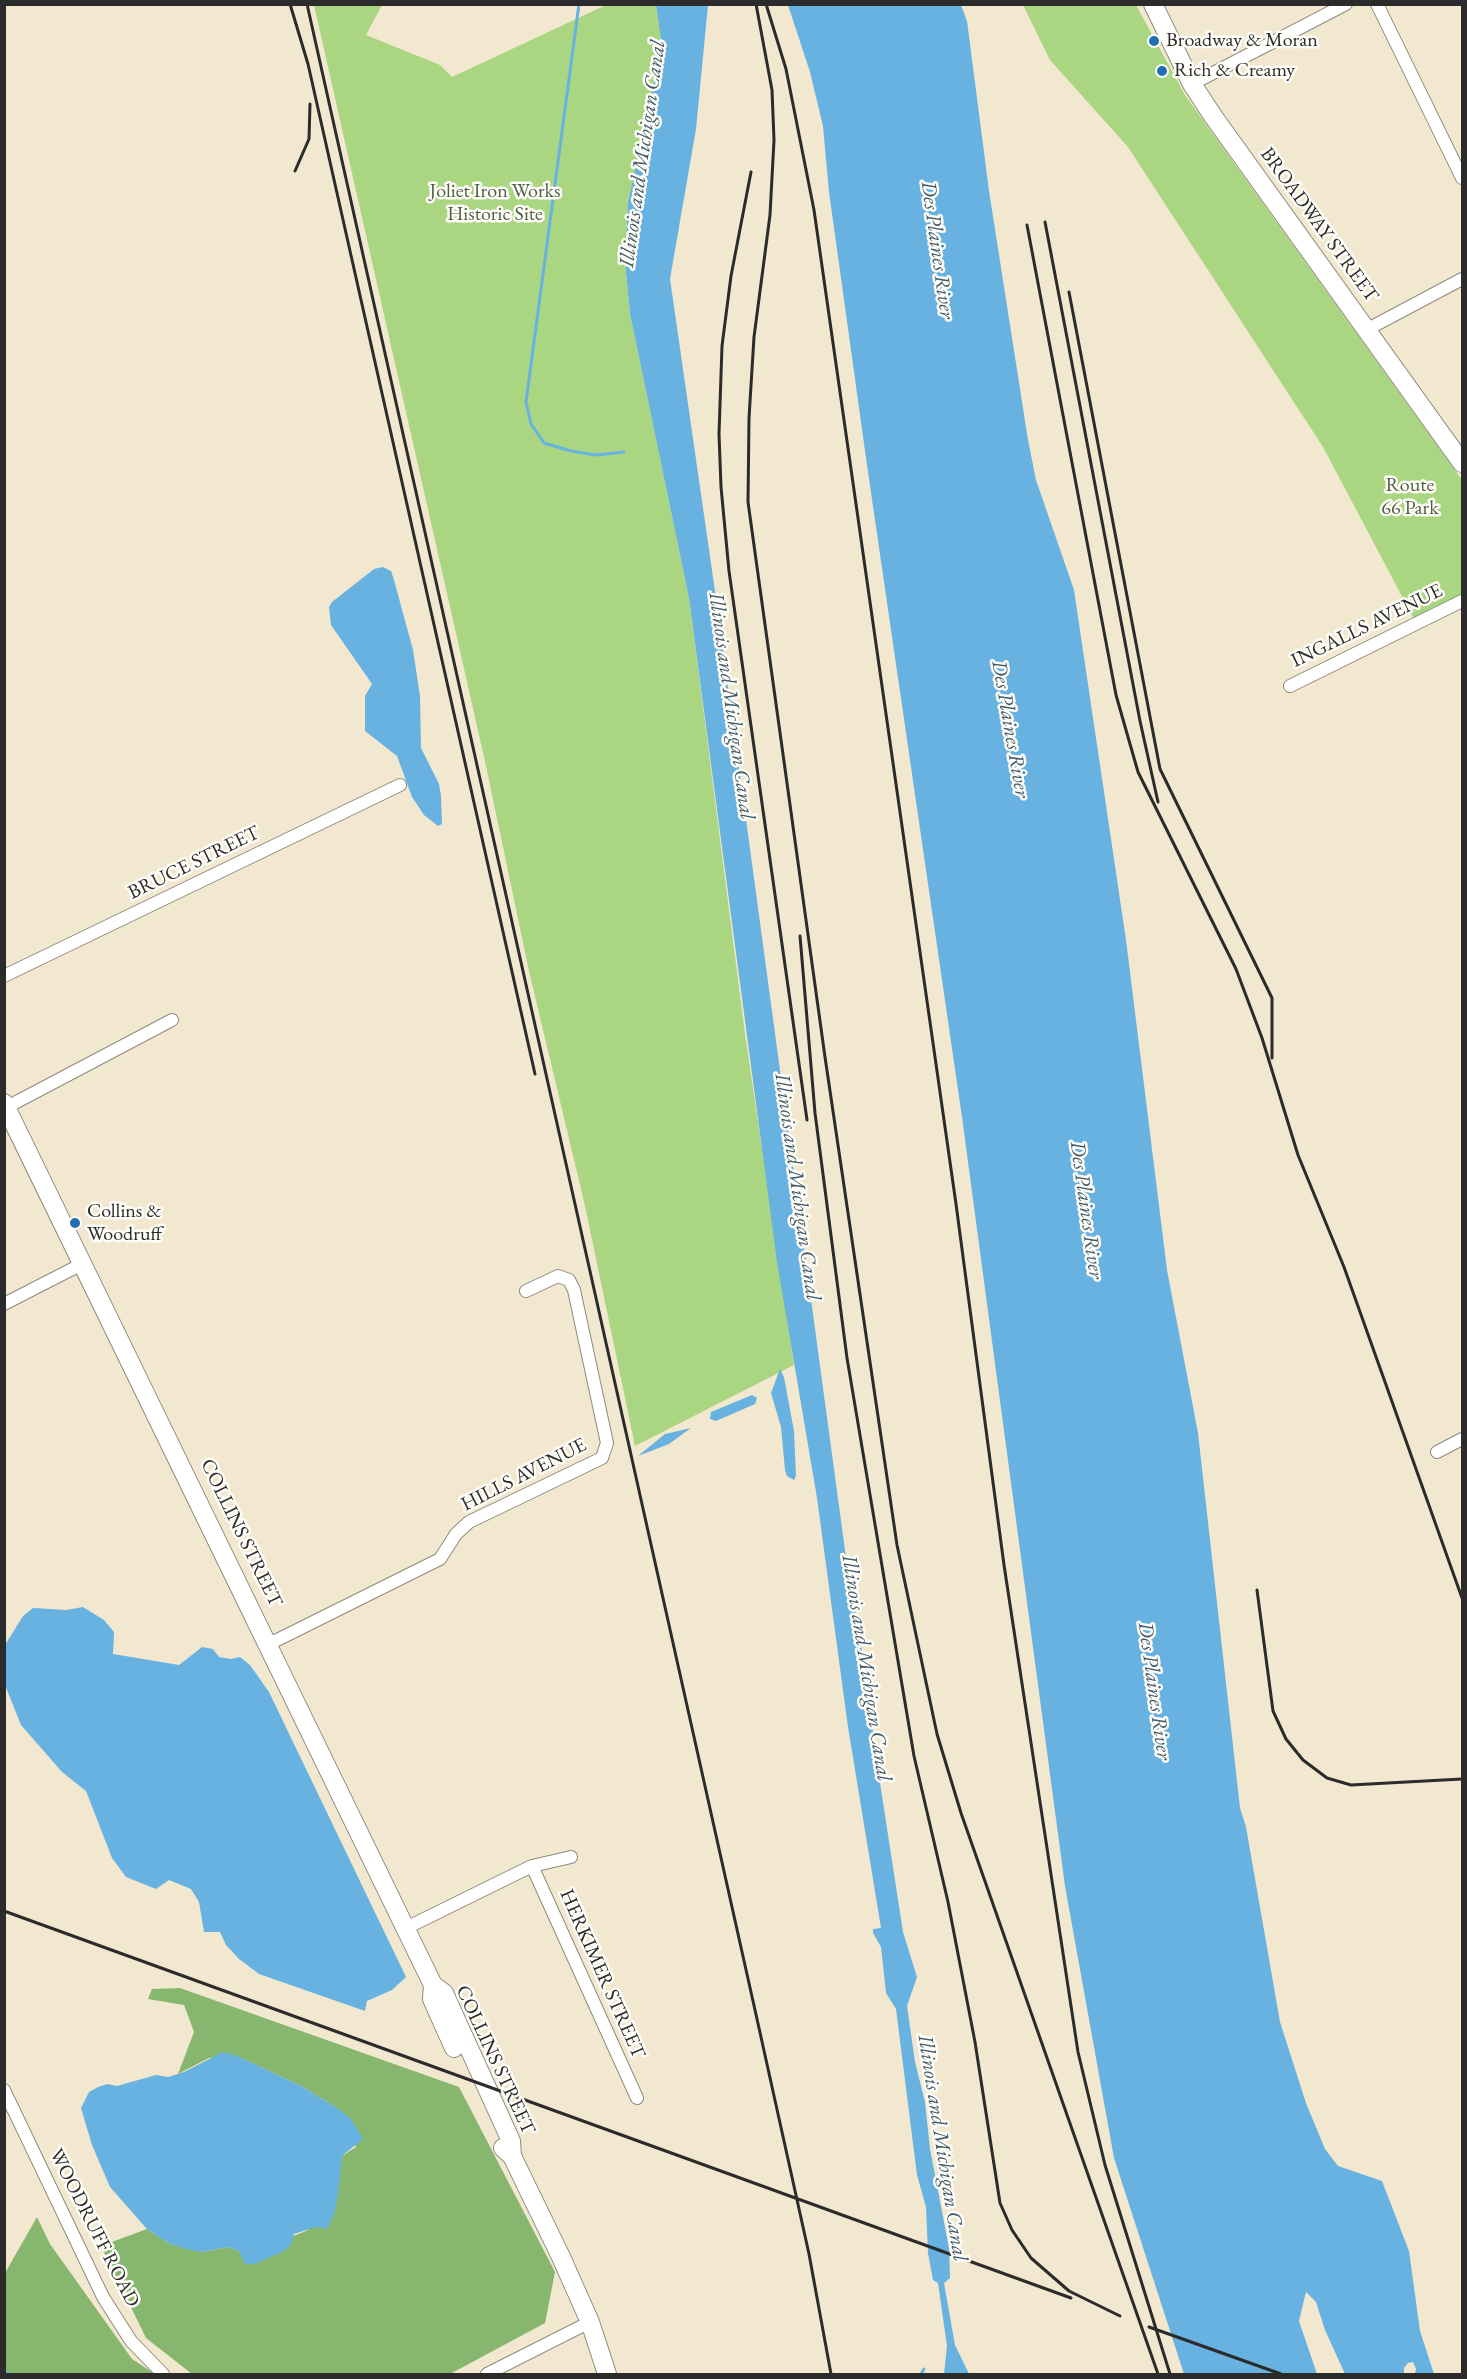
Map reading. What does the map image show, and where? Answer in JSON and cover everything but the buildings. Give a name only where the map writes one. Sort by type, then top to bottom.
[{"type":"main road","name":"BROADWAY STREET","points":[[1153,4],[1192,84],[1462,463]]},
{"type":"main road","name":"COLLINS STREET","points":[[6,1105],[433,1985],[444,1993],[512,2141],[512,2156],[590,2322],[607,2374]]},
{"type":"street","points":[[1192,84],[1347,4]]},
{"type":"street","points":[[1377,4],[1462,178]]},
{"type":"street","points":[[1366,330],[1462,279]]},
{"type":"street","name":"INGALLS AVENUE","points":[[1290,686],[1462,601]]},
{"type":"street","name":"BRUCE STREET","points":[[4,976],[400,785]]},
{"type":"street","points":[[6,1105],[172,1020]]},
{"type":"street","points":[[4,1304],[84,1263]]},
{"type":"street","name":"HILLS AVENUE","points":[[269,1644],[440,1559],[456,1534],[470,1522],[602,1458],[607,1443],[574,1290],[569,1280],[558,1276],[526,1291]]},
{"type":"street","points":[[1437,1452],[1462,1439]]},
{"type":"street","points":[[406,1928],[532,1866],[571,1857]]},
{"type":"street","name":"HERKIMER STREET","points":[[532,1866],[637,2098]]},
{"type":"street","name":"WOODRUFF ROAD","points":[[4,2090],[103,2297],[131,2341],[163,2374]]},
{"type":"street","points":[[487,2374],[590,2322]]},
{"type":"green space","name":"Joliet Iron Works Historic Site","points":[[314,5],[382,5],[366,35],[440,65],[452,77],[606,5],[656,5],[662,47],[628,202],[625,262],[630,314],[689,598],[745,1034],[794,1365],[635,1446],[585,1206],[529,971],[486,766]]},
{"type":"green space","name":"Route 66 Park","points":[[1023,5],[1136,5],[1185,95],[1462,480],[1462,594],[1414,619],[1323,447],[1128,147],[1050,60]]},
{"type":"green space","points":[[180,1988],[459,2087],[555,2272],[545,2323],[450,2374],[192,2374],[146,2338],[101,2246],[147,2229],[170,2244],[202,2252],[227,2247],[239,2251],[242,2256],[306,2231],[334,2214],[342,2156],[356,2147],[337,2108],[301,2086],[237,2056],[209,2058],[178,2074],[194,2032],[184,2005],[148,1999],[152,1989]]},
{"type":"green space","points":[[37,2217],[50,2244],[132,2359],[155,2374],[5,2374],[5,2273]]},
{"type":"water","name":"Illinois and Michigan Canal","points":[[656,5],[708,5],[696,129],[670,279],[717,605],[847,1565],[871,1701],[874,1744],[903,1932],[917,1977],[907,2006],[949,2248],[950,2278],[944,2283],[955,2345],[969,2374],[944,2374],[947,2346],[938,2283],[933,2280],[928,2253],[926,2207],[917,2175],[896,2009],[886,1993],[881,1947],[873,1933],[873,1929],[881,1928],[848,1727],[817,1498],[777,1262],[689,598],[630,314],[625,262],[628,202],[662,47]]},
{"type":"water","name":"Des Plaines River","points":[[788,5],[961,5],[967,21],[989,191],[1028,440],[1036,480],[1074,590],[1126,940],[1167,1270],[1198,1433],[1240,1808],[1246,1827],[1280,2022],[1306,2103],[1325,2149],[1338,2166],[1382,2181],[1409,2251],[1420,2331],[1434,2374],[1415,2374],[1416,2369],[1413,2362],[1408,2363],[1404,2368],[1404,2374],[1345,2374],[1325,2330],[1316,2302],[1306,2292],[1299,2321],[1317,2374],[1184,2374],[1114,2158],[1065,1886],[962,1117],[829,192],[823,126],[810,72]]},
{"type":"water","points":[[383,567],[391,571],[413,650],[420,696],[421,748],[439,784],[441,796],[442,824],[438,826],[424,815],[412,797],[397,756],[365,731],[365,696],[372,684],[331,625],[329,607],[332,602],[374,569]]},
{"type":"water","points":[[780,1369],[784,1377],[794,1431],[796,1476],[794,1480],[787,1476],[785,1470],[781,1427],[771,1393]]},
{"type":"water","points":[[752,1395],[757,1398],[755,1404],[716,1421],[710,1419],[711,1412]]},
{"type":"water","points":[[691,1428],[669,1444],[638,1456],[665,1434]]},
{"type":"water","points":[[83,1607],[104,1620],[114,1632],[113,1654],[179,1665],[202,1647],[213,1649],[219,1657],[231,1659],[240,1657],[250,1665],[269,1692],[406,1977],[392,1990],[367,2001],[365,2011],[259,1974],[239,1959],[226,1945],[220,1932],[204,1932],[199,1902],[191,1889],[169,1880],[156,1889],[126,1877],[112,1858],[86,1791],[62,1772],[21,1725],[5,1685],[5,1645],[23,1616],[33,1608],[66,1610]]},
{"type":"water","points":[[223,2052],[237,2056],[301,2086],[337,2108],[351,2119],[363,2139],[342,2156],[338,2195],[334,2214],[327,2229],[316,2227],[294,2234],[291,2244],[284,2251],[255,2264],[245,2264],[239,2251],[227,2247],[202,2252],[186,2249],[170,2244],[147,2229],[110,2187],[92,2145],[81,2108],[89,2092],[98,2087],[107,2084],[117,2086],[156,2075],[168,2077],[184,2072]]},
{"type":"waterway","points":[[579,4],[526,402],[531,424],[544,443],[596,455],[624,452]]},
{"type":"waterway","points":[[921,2374],[924,2369]]},
{"type":"waterway","points":[[4,2372],[9,2374]]},
{"type":"railway","points":[[290,4],[308,64],[535,1074]]},
{"type":"railway","points":[[307,4],[809,2254],[831,2374]]},
{"type":"railway","points":[[756,4],[772,90],[774,140],[770,215],[754,337],[749,418],[748,502],[825,1057],[897,1545],[937,1734],[961,1813],[1158,2374]]},
{"type":"railway","points":[[766,4],[786,69],[814,210],[956,1204],[1004,1565],[1078,2052],[1105,2165],[1170,2374]]},
{"type":"railway","points":[[295,171],[309,139],[310,104]]},
{"type":"railway","points":[[751,172],[731,276],[722,346],[719,434],[721,487],[729,571],[807,1120]]},
{"type":"railway","points":[[1045,222],[1140,721],[1158,802]]},
{"type":"railway","points":[[1027,225],[1116,695],[1138,772],[1236,969],[1262,1038],[1298,1155],[1344,1267],[1462,1598]]},
{"type":"railway","points":[[1069,292],[1160,769],[1272,998],[1272,1058]]},
{"type":"railway","points":[[800,936],[815,1113],[847,1358],[914,1756],[948,1902],[975,2042],[1000,2203],[1012,2230],[1031,2258],[1069,2291],[1120,2316]]},
{"type":"railway","points":[[1257,1590],[1273,1711],[1286,1739],[1303,1760],[1327,1778],[1351,1785],[1462,1779]]},
{"type":"railway","points":[[4,1911],[1071,2298]]},
{"type":"railway","points":[[1149,2327],[1281,2374]]},
{"type":"place","name":"Broadway & Moran","points":[[1154,41]]},
{"type":"place","name":"Rich & Creamy","points":[[1162,71]]},
{"type":"place","name":"Collins & Woodruff","points":[[75,1223]]}]
